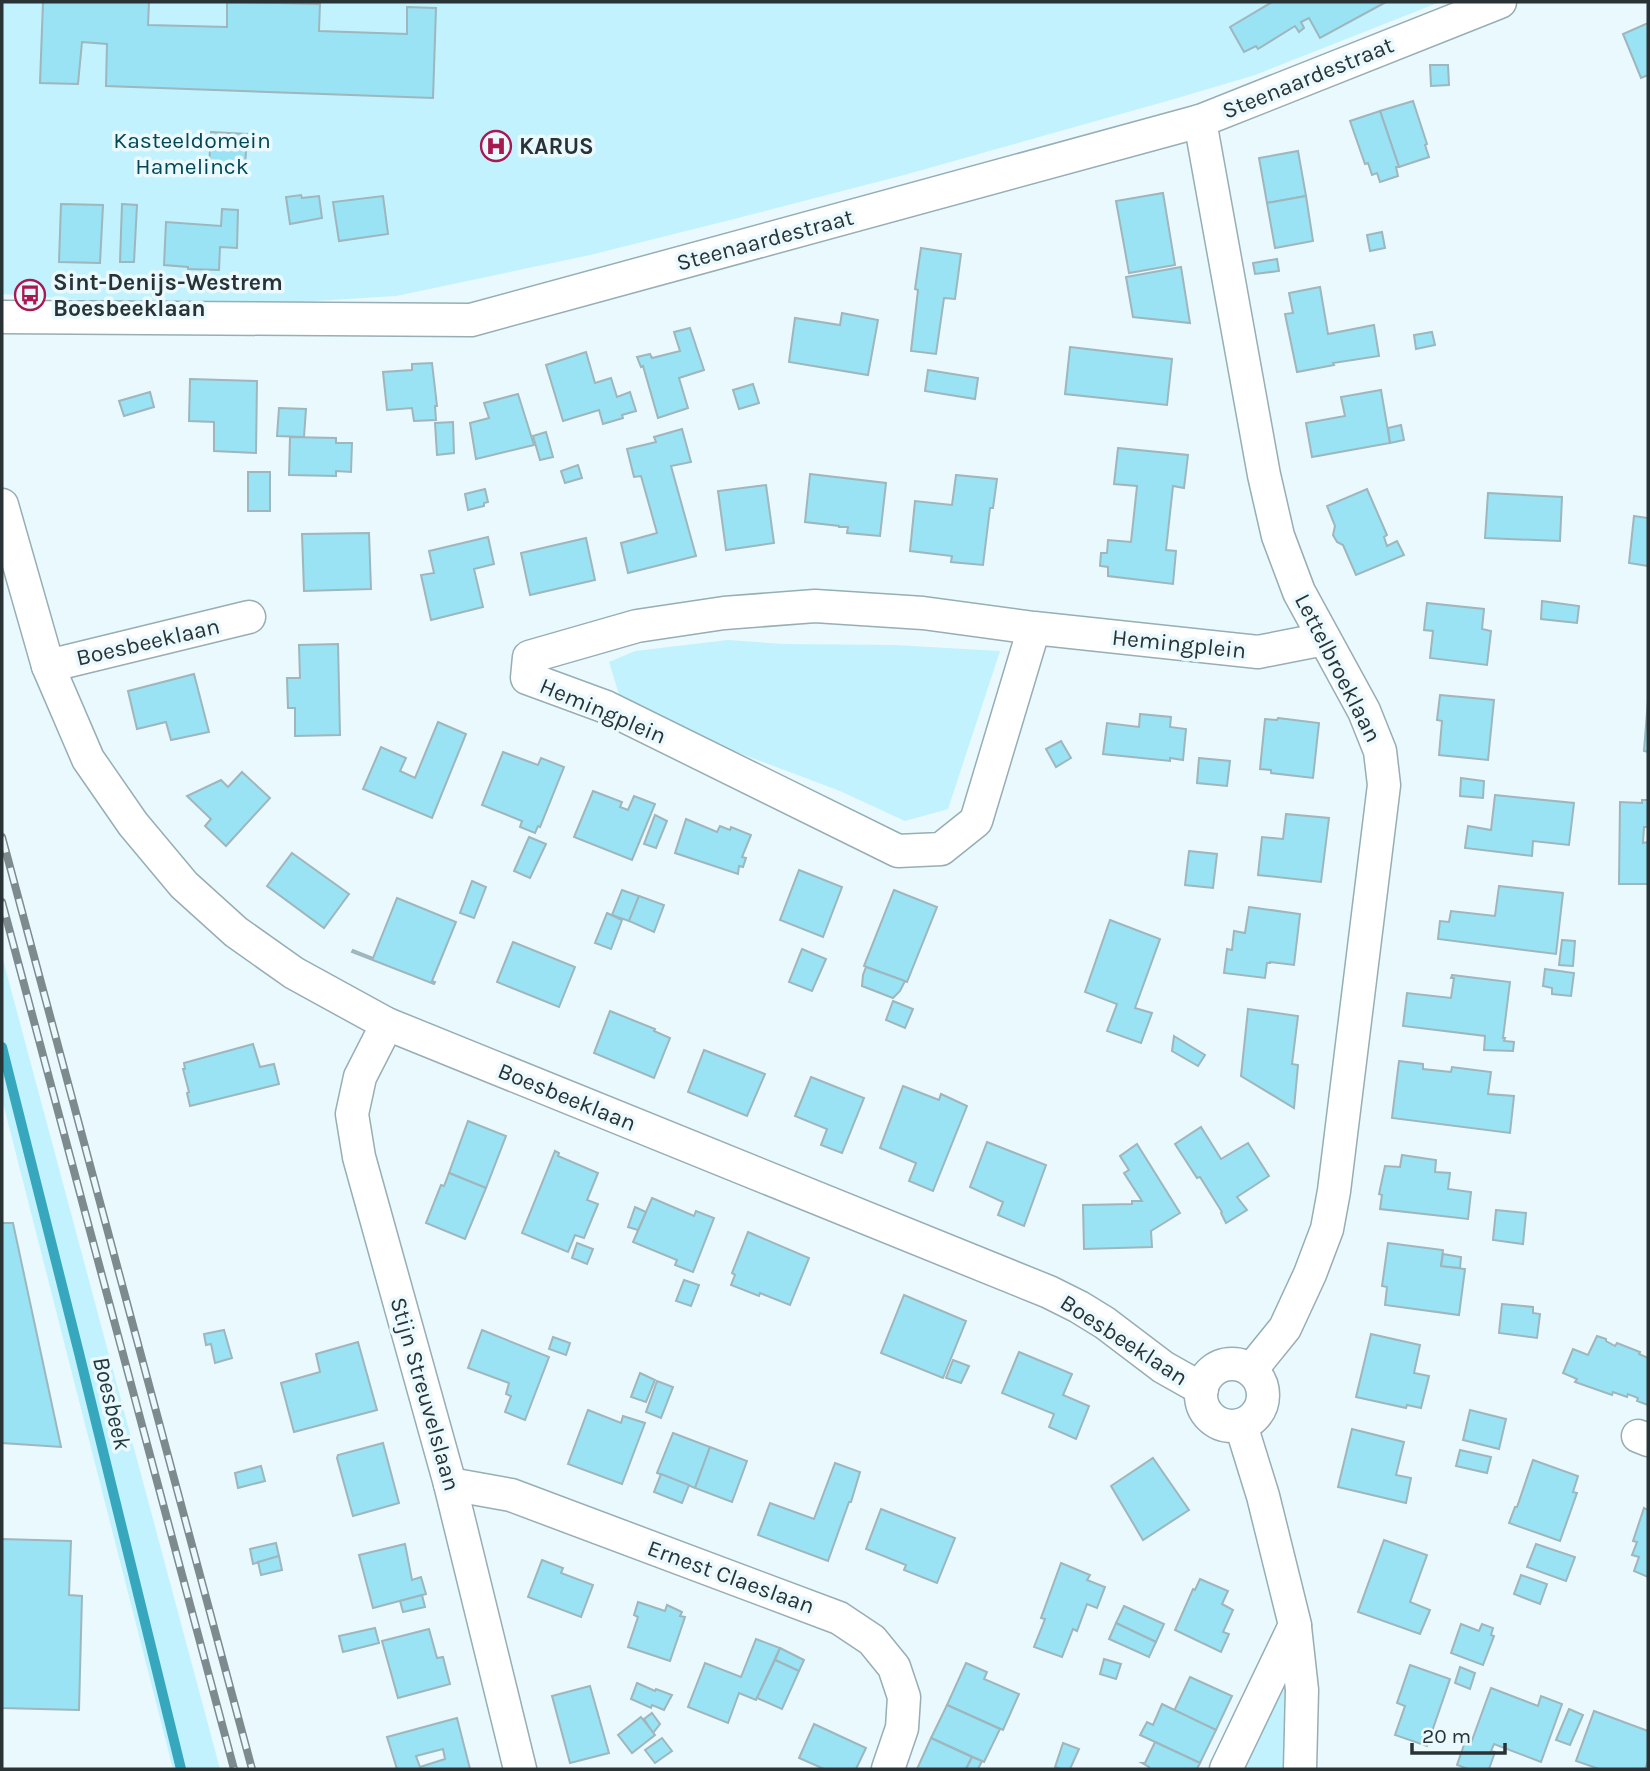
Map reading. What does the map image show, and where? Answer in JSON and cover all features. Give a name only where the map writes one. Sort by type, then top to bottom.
[{"type":"street","name":"Steenaardestraat","points":[[2,317],[471,320],[1200,121],[1500,2]]},
{"type":"street","name":"Lettelbroeklaan","points":[[1200,121],[1264,475],[1278,536],[1299,592],[1364,711],[1380,751],[1384,785],[1336,1177],[1327,1229],[1285,1328],[1251,1370]]},
{"type":"street","name":"Boesbeeklaan","points":[[2,505],[48,666],[88,759],[133,824],[184,885],[236,932],[294,973],[387,1024],[1049,1292],[1105,1323],[1163,1367],[1202,1390]]},
{"type":"street","name":"Hemingplein","points":[[1034,628],[976,821],[941,849],[898,851],[606,707],[527,678],[529,657],[637,626],[724,613],[815,606],[923,613],[1258,653],[1324,639]]},
{"type":"street","name":"Boesbeeklaan","points":[[48,666],[249,617]]},
{"type":"street","name":"Stijn Streuvelslaan","points":[[387,1024],[360,1077],[352,1114],[359,1157],[450,1484],[520,1769]]},
{"type":"street","name":"Boesbeeklaan","points":[[1241,1425],[1220,1424],[1211,1418],[1205,1410],[1202,1390],[1206,1377],[1227,1364],[1240,1365],[1251,1370]]},
{"type":"street","points":[[1251,1370],[1259,1378],[1263,1401],[1259,1412],[1241,1425],[1263,1496],[1295,1625],[1301,1690],[1300,1769]]},
{"type":"street","name":"Ernest Claeslaan","points":[[450,1484],[511,1495],[839,1618],[872,1640],[894,1667],[904,1697],[902,1728],[888,1769]]},
{"type":"street","points":[[1226,1769],[1295,1625]]},
{"type":"green space","name":"Kasteeldomein Hamelinck","points":[[2,2],[1440,2],[1255,75],[904,175],[734,219],[590,255],[396,296],[249,305],[113,302],[2,294]]},
{"type":"green space","points":[[728,640],[1000,651],[948,809],[905,821],[840,791],[686,733],[621,701],[609,662],[635,651]]},
{"type":"green space","points":[[2,956],[220,1769],[173,1769],[2,1099]]},
{"type":"green space","points":[[1283,1684],[1287,1688],[1286,1769],[1238,1769]]},
{"type":"building","points":[[43,2],[149,2],[148,25],[227,27],[227,2],[320,4],[319,31],[407,34],[407,7],[436,8],[433,98],[106,86],[107,44],[82,42],[78,84],[40,83]]},
{"type":"building","points":[[1272,2],[1386,2],[1320,38],[1309,18],[1301,22],[1304,28],[1299,32],[1295,26],[1258,49],[1256,46],[1244,52],[1230,27]]},
{"type":"building","points":[[1648,23],[1648,75],[1641,78],[1623,34]]},
{"type":"building","points":[[1430,65],[1448,65],[1449,85],[1431,86]]},
{"type":"building","points":[[1413,101],[1429,157],[1399,167],[1380,111]]},
{"type":"building","points":[[1380,111],[1399,167],[1396,167],[1398,176],[1380,182],[1377,173],[1372,175],[1368,163],[1365,164],[1350,121]]},
{"type":"building","points":[[211,132],[247,134],[245,168],[209,166]]},
{"type":"building","points":[[1298,151],[1306,196],[1267,203],[1259,158]]},
{"type":"building","points":[[1163,193],[1175,265],[1129,273],[1116,201]]},
{"type":"building","points":[[301,195],[302,198],[319,196],[322,218],[290,224],[286,197]]},
{"type":"building","points":[[383,196],[388,234],[339,241],[333,202]]},
{"type":"building","points":[[1306,196],[1313,241],[1275,248],[1267,203]]},
{"type":"building","points":[[61,204],[103,205],[100,263],[59,262]]},
{"type":"building","points":[[122,204],[137,205],[134,262],[120,262]]},
{"type":"building","points":[[222,209],[238,210],[237,248],[220,247],[219,270],[164,265],[166,222],[221,226]]},
{"type":"building","points":[[1382,232],[1385,248],[1370,251],[1367,235]]},
{"type":"building","points":[[921,248],[961,254],[955,299],[944,298],[936,354],[911,351]]},
{"type":"building","points":[[1277,259],[1279,271],[1255,274],[1253,263]]},
{"type":"building","points":[[1181,267],[1190,323],[1133,317],[1126,277]]},
{"type":"building","points":[[1320,287],[1328,334],[1374,325],[1379,356],[1297,372],[1285,314],[1293,313],[1289,293]]},
{"type":"building","points":[[842,313],[878,320],[868,375],[789,362],[795,318],[840,325]]},
{"type":"building","points":[[690,328],[704,370],[679,378],[688,408],[658,418],[643,366],[641,367],[637,357],[650,354],[652,358],[680,351],[674,332]]},
{"type":"building","points":[[1432,332],[1435,345],[1416,349],[1414,335]]},
{"type":"building","points":[[1070,347],[1172,359],[1167,405],[1065,394]]},
{"type":"building","points":[[586,352],[595,383],[611,378],[617,397],[630,392],[636,411],[603,424],[599,410],[563,421],[546,365]]},
{"type":"building","points":[[432,363],[436,420],[414,421],[412,408],[387,410],[383,372],[412,370],[412,364]]},
{"type":"building","points":[[928,370],[978,378],[975,399],[925,391]]},
{"type":"building","points":[[190,379],[257,381],[256,453],[214,451],[214,422],[189,421]]},
{"type":"building","points":[[753,384],[759,403],[739,409],[733,390]]},
{"type":"building","points":[[1381,390],[1390,443],[1312,457],[1306,423],[1345,416],[1341,397]]},
{"type":"building","points":[[150,392],[154,407],[124,416],[119,401]]},
{"type":"building","points":[[518,394],[534,445],[476,459],[470,423],[489,418],[484,403]]},
{"type":"building","points":[[279,408],[306,409],[304,437],[277,436]]},
{"type":"building","points":[[453,422],[454,453],[437,455],[435,423]]},
{"type":"building","points":[[1401,425],[1404,440],[1390,443],[1388,428]]},
{"type":"building","points":[[682,429],[691,462],[671,466],[696,556],[628,573],[621,543],[657,533],[641,476],[634,477],[627,449],[656,442],[654,437]]},
{"type":"building","points":[[546,432],[553,457],[540,460],[533,436]]},
{"type":"building","points":[[290,437],[336,438],[336,443],[352,443],[351,472],[336,471],[336,476],[289,475]]},
{"type":"building","points":[[1118,448],[1188,455],[1184,488],[1173,486],[1166,550],[1176,551],[1173,584],[1108,576],[1108,567],[1100,566],[1101,553],[1107,553],[1108,540],[1131,542],[1137,486],[1114,484]]},
{"type":"building","points":[[578,465],[582,478],[565,483],[561,471]]},
{"type":"building","points":[[248,472],[270,472],[270,511],[248,511]]},
{"type":"building","points":[[810,474],[886,483],[880,536],[847,533],[848,527],[805,522]]},
{"type":"building","points":[[956,475],[997,479],[993,508],[990,508],[983,565],[951,562],[952,556],[910,551],[915,501],[952,505]]},
{"type":"building","points":[[766,485],[774,543],[726,550],[718,491]]},
{"type":"building","points":[[485,489],[488,502],[484,503],[484,506],[468,510],[465,494]]},
{"type":"building","points":[[1367,489],[1387,535],[1384,537],[1387,546],[1397,541],[1404,555],[1356,575],[1343,545],[1337,542],[1333,535],[1335,526],[1327,506]]},
{"type":"building","points":[[1488,493],[1562,497],[1560,541],[1485,538]]},
{"type":"building","points":[[1634,516],[1648,518],[1648,566],[1629,563]]},
{"type":"building","points":[[369,533],[371,589],[304,591],[302,534]]},
{"type":"building","points":[[488,537],[494,564],[474,569],[483,607],[431,620],[421,575],[434,573],[429,551]]},
{"type":"building","points":[[586,538],[595,580],[530,595],[521,553]]},
{"type":"building","points":[[1542,601],[1579,606],[1577,623],[1541,619]]},
{"type":"building","points":[[1427,603],[1484,609],[1482,629],[1491,631],[1487,665],[1430,658],[1433,631],[1424,630]]},
{"type":"building","points":[[338,644],[340,735],[295,736],[295,708],[288,708],[287,678],[300,678],[299,645]]},
{"type":"building","points":[[194,674],[209,732],[171,740],[166,722],[137,729],[128,691]]},
{"type":"building","points":[[1440,695],[1494,700],[1488,760],[1439,755],[1442,721],[1437,720]]},
{"type":"building","points":[[1648,700],[1648,752],[1644,751]]},
{"type":"building","points":[[1140,714],[1171,717],[1170,727],[1186,729],[1183,760],[1103,754],[1107,723],[1139,727]]},
{"type":"building","points":[[1265,719],[1319,723],[1313,778],[1271,773],[1271,770],[1260,769]]},
{"type":"building","points":[[438,722],[466,734],[432,818],[363,789],[381,747],[406,758],[400,771],[415,778]]},
{"type":"building","points":[[1061,741],[1071,758],[1056,767],[1046,749]]},
{"type":"building","points":[[503,752],[538,765],[541,758],[564,767],[540,827],[538,826],[535,833],[520,827],[522,821],[482,805]]},
{"type":"building","points":[[1199,758],[1230,761],[1227,786],[1197,783]]},
{"type":"building","points":[[242,772],[270,798],[226,846],[205,826],[211,819],[187,796],[221,780],[228,787]]},
{"type":"building","points":[[1461,778],[1484,781],[1483,798],[1460,796]]},
{"type":"building","points":[[593,791],[622,802],[620,807],[628,810],[634,796],[655,804],[632,860],[574,837]]},
{"type":"building","points":[[1495,795],[1574,803],[1569,845],[1533,841],[1532,856],[1465,848],[1468,826],[1491,830]]},
{"type":"building","points":[[1642,800],[1648,800],[1648,827],[1644,827],[1643,843],[1648,842],[1648,884],[1619,884],[1620,802],[1642,803]]},
{"type":"building","points":[[1286,814],[1329,818],[1321,882],[1258,875],[1262,837],[1283,839]]},
{"type":"building","points":[[655,815],[667,821],[656,848],[644,844]]},
{"type":"building","points":[[686,819],[717,832],[720,826],[730,830],[731,827],[751,835],[742,857],[746,858],[743,867],[739,866],[738,874],[675,853]]},
{"type":"building","points":[[529,837],[546,844],[530,878],[514,871]]},
{"type":"building","points":[[1189,851],[1217,854],[1213,888],[1185,885]]},
{"type":"building","points":[[292,853],[349,894],[324,928],[267,886]]},
{"type":"building","points":[[799,870],[842,887],[823,937],[780,920]]},
{"type":"building","points":[[472,881],[486,887],[474,918],[460,913]]},
{"type":"building","points":[[1499,886],[1563,893],[1556,954],[1438,939],[1440,921],[1449,922],[1451,911],[1495,916]]},
{"type":"building","points":[[622,890],[639,896],[629,921],[612,915]]},
{"type":"building","points":[[894,890],[937,907],[907,982],[864,966]]},
{"type":"building","points":[[639,896],[664,905],[654,932],[629,921]]},
{"type":"building","points":[[397,898],[456,922],[432,981],[434,984],[352,952],[353,950],[373,958]]},
{"type":"building","points":[[1249,907],[1300,914],[1294,965],[1267,963],[1265,978],[1224,973],[1227,949],[1232,950],[1234,931],[1245,933]]},
{"type":"building","points":[[607,913],[622,920],[611,949],[595,943]]},
{"type":"building","points":[[1110,920],[1160,939],[1135,1008],[1152,1013],[1141,1043],[1107,1031],[1117,1004],[1085,992]]},
{"type":"building","points":[[1562,940],[1575,941],[1573,966],[1559,965]]},
{"type":"building","points":[[513,942],[575,967],[559,1007],[497,982]]},
{"type":"building","points":[[802,949],[826,959],[812,991],[789,982]]},
{"type":"building","points":[[866,967],[905,981],[900,991],[893,998],[862,986]]},
{"type":"building","points":[[1545,969],[1574,973],[1571,996],[1552,994],[1552,988],[1543,986]]},
{"type":"building","points":[[1452,975],[1510,982],[1503,1038],[1504,1041],[1514,1042],[1513,1051],[1484,1050],[1485,1036],[1403,1026],[1407,993],[1451,998],[1454,978],[1451,978]]},
{"type":"building","points":[[893,1001],[913,1009],[905,1028],[886,1020]]},
{"type":"building","points":[[1248,1009],[1298,1016],[1292,1064],[1298,1065],[1294,1108],[1241,1076]]},
{"type":"building","points":[[610,1011],[670,1038],[654,1078],[594,1053]]},
{"type":"building","points":[[1174,1036],[1205,1055],[1198,1066],[1172,1051]]},
{"type":"building","points":[[253,1044],[260,1067],[274,1064],[279,1084],[190,1106],[184,1063]]},
{"type":"building","points":[[704,1050],[765,1074],[747,1116],[688,1092]]},
{"type":"building","points":[[1399,1061],[1423,1064],[1423,1069],[1451,1072],[1452,1067],[1491,1072],[1488,1094],[1514,1096],[1510,1133],[1392,1118]]},
{"type":"building","points":[[811,1077],[864,1098],[842,1153],[821,1145],[827,1129],[795,1116]]},
{"type":"building","points":[[903,1086],[939,1100],[941,1094],[967,1106],[933,1191],[909,1181],[916,1163],[880,1148]]},
{"type":"building","points":[[468,1121],[506,1136],[486,1188],[449,1173]]},
{"type":"building","points":[[1201,1127],[1221,1159],[1248,1143],[1269,1176],[1237,1197],[1247,1210],[1226,1223],[1200,1177],[1197,1178],[1175,1144]]},
{"type":"building","points":[[987,1142],[1046,1165],[1024,1226],[998,1215],[1003,1202],[970,1187]]},
{"type":"building","points":[[1137,1144],[1180,1213],[1151,1231],[1152,1247],[1084,1249],[1083,1205],[1132,1204],[1132,1201],[1142,1201],[1124,1173],[1129,1170],[1120,1156]]},
{"type":"building","points":[[555,1151],[559,1153],[558,1156],[598,1173],[587,1200],[598,1204],[584,1238],[575,1235],[568,1252],[522,1233]]},
{"type":"building","points":[[1402,1155],[1436,1160],[1435,1172],[1450,1173],[1448,1189],[1471,1192],[1468,1219],[1380,1209],[1382,1195],[1379,1194],[1385,1166],[1400,1167]]},
{"type":"building","points":[[449,1173],[486,1188],[465,1239],[426,1223],[441,1185],[444,1186]]},
{"type":"building","points":[[652,1198],[694,1216],[696,1211],[714,1218],[693,1272],[675,1265],[677,1260],[633,1242]]},
{"type":"building","points":[[635,1207],[646,1212],[638,1230],[628,1227]]},
{"type":"building","points":[[1496,1210],[1526,1213],[1523,1244],[1493,1240]]},
{"type":"building","points":[[2,1223],[13,1223],[61,1447],[2,1443]]},
{"type":"building","points":[[748,1232],[809,1258],[790,1305],[731,1285],[735,1275],[732,1273]]},
{"type":"building","points":[[577,1243],[593,1249],[587,1264],[572,1258]]},
{"type":"building","points":[[1388,1243],[1443,1250],[1441,1266],[1465,1269],[1459,1315],[1385,1305],[1387,1287],[1382,1286]]},
{"type":"building","points":[[1443,1254],[1461,1257],[1460,1268],[1441,1266]]},
{"type":"building","points":[[684,1280],[699,1285],[691,1306],[676,1301]]},
{"type":"building","points":[[904,1295],[966,1321],[943,1378],[881,1353]]},
{"type":"building","points":[[1502,1304],[1533,1307],[1533,1313],[1540,1314],[1537,1338],[1499,1333]]},
{"type":"building","points":[[224,1330],[232,1358],[215,1363],[211,1344],[206,1345],[204,1334]]},
{"type":"building","points":[[482,1330],[549,1357],[525,1420],[505,1412],[511,1396],[506,1394],[509,1383],[468,1368]]},
{"type":"building","points":[[1371,1334],[1420,1345],[1414,1373],[1429,1376],[1421,1408],[1407,1405],[1406,1408],[1356,1397]]},
{"type":"building","points":[[1597,1336],[1615,1346],[1617,1343],[1640,1352],[1639,1354],[1648,1358],[1648,1405],[1628,1394],[1627,1397],[1613,1392],[1612,1395],[1575,1382],[1577,1379],[1563,1373],[1573,1349],[1588,1355]]},
{"type":"building","points":[[553,1337],[570,1343],[566,1355],[549,1349]]},
{"type":"building","points":[[358,1342],[377,1410],[294,1432],[281,1383],[320,1372],[316,1354]]},
{"type":"building","points":[[1019,1352],[1072,1374],[1063,1395],[1089,1406],[1076,1439],[1049,1427],[1054,1414],[1002,1393]]},
{"type":"building","points":[[953,1360],[969,1366],[961,1383],[946,1378]]},
{"type":"building","points":[[640,1373],[655,1380],[646,1402],[631,1397]]},
{"type":"building","points":[[657,1381],[673,1387],[661,1418],[646,1412]]},
{"type":"building","points":[[588,1410],[621,1423],[623,1416],[645,1423],[622,1484],[568,1464]]},
{"type":"building","points":[[1470,1410],[1506,1419],[1499,1449],[1463,1440]]},
{"type":"building","points":[[1352,1429],[1404,1442],[1396,1475],[1411,1478],[1406,1503],[1338,1487]]},
{"type":"building","points":[[673,1433],[710,1447],[695,1488],[657,1473]]},
{"type":"building","points":[[383,1443],[399,1503],[353,1516],[338,1455]]},
{"type":"building","points":[[710,1447],[747,1461],[732,1502],[695,1488]]},
{"type":"building","points":[[1460,1450],[1491,1457],[1487,1473],[1456,1466]]},
{"type":"building","points":[[1153,1458],[1189,1510],[1143,1540],[1111,1486]]},
{"type":"building","points":[[1533,1460],[1578,1476],[1573,1492],[1577,1493],[1560,1541],[1509,1523]]},
{"type":"building","points":[[835,1463],[860,1472],[828,1561],[758,1535],[770,1503],[814,1519]]},
{"type":"building","points":[[261,1466],[265,1481],[238,1488],[235,1473]]},
{"type":"building","points":[[661,1474],[689,1485],[682,1503],[654,1492]]},
{"type":"building","points":[[1644,1508],[1648,1510],[1648,1577],[1634,1571],[1639,1557],[1632,1555],[1637,1542],[1633,1541]]},
{"type":"building","points":[[881,1509],[955,1538],[937,1583],[904,1570],[906,1565],[866,1549]]},
{"type":"building","points":[[2,1539],[71,1541],[69,1595],[82,1596],[79,1710],[2,1708]]},
{"type":"building","points":[[1384,1540],[1427,1555],[1410,1602],[1430,1610],[1420,1634],[1358,1612]]},
{"type":"building","points":[[276,1543],[279,1556],[253,1564],[250,1549]]},
{"type":"building","points":[[405,1544],[412,1580],[421,1577],[426,1594],[373,1608],[359,1555]]},
{"type":"building","points":[[1536,1544],[1575,1557],[1566,1581],[1527,1567]]},
{"type":"building","points":[[279,1556],[282,1570],[261,1575],[258,1562]]},
{"type":"building","points":[[542,1560],[563,1568],[561,1573],[593,1585],[581,1617],[528,1597]]},
{"type":"building","points":[[1061,1563],[1090,1575],[1087,1580],[1105,1587],[1097,1608],[1087,1604],[1077,1631],[1073,1629],[1062,1657],[1034,1647],[1045,1619],[1041,1618]]},
{"type":"building","points":[[1521,1575],[1547,1584],[1540,1604],[1514,1594]]},
{"type":"building","points":[[1200,1579],[1228,1591],[1222,1604],[1233,1610],[1223,1632],[1229,1634],[1221,1652],[1175,1630]]},
{"type":"building","points":[[422,1595],[425,1607],[403,1612],[400,1601]]},
{"type":"building","points":[[638,1602],[665,1611],[667,1605],[682,1612],[680,1616],[685,1617],[670,1661],[628,1647],[638,1617],[634,1615]]},
{"type":"building","points":[[1124,1606],[1164,1624],[1156,1642],[1116,1623]]},
{"type":"building","points":[[1116,1623],[1156,1642],[1149,1657],[1109,1639]]},
{"type":"building","points":[[1461,1624],[1479,1631],[1482,1624],[1493,1628],[1491,1635],[1494,1636],[1483,1665],[1451,1653]]},
{"type":"building","points":[[375,1628],[379,1643],[343,1652],[339,1636]]},
{"type":"building","points":[[429,1629],[437,1658],[443,1657],[450,1684],[398,1698],[382,1641]]},
{"type":"building","points":[[756,1639],[780,1648],[756,1700],[739,1693],[728,1723],[688,1707],[705,1663],[741,1677]]},
{"type":"building","points":[[780,1648],[804,1660],[799,1671],[775,1660]]},
{"type":"building","points":[[1104,1659],[1121,1664],[1116,1679],[1100,1674]]},
{"type":"building","points":[[775,1660],[799,1671],[782,1709],[757,1698]]},
{"type":"building","points":[[966,1663],[987,1672],[984,1679],[1019,1694],[1003,1730],[947,1705]]},
{"type":"building","points":[[1410,1665],[1450,1679],[1427,1746],[1395,1735],[1405,1706],[1397,1703]]},
{"type":"building","points":[[1460,1667],[1475,1673],[1470,1689],[1455,1683]]},
{"type":"building","points":[[1190,1677],[1232,1696],[1216,1730],[1174,1711]]},
{"type":"building","points":[[637,1683],[672,1695],[664,1710],[652,1705],[651,1708],[631,1699]]},
{"type":"building","points":[[590,1686],[609,1753],[570,1763],[552,1696]]},
{"type":"building","points":[[1491,1688],[1538,1706],[1541,1696],[1562,1704],[1541,1762],[1494,1744],[1491,1751],[1495,1752],[1489,1769],[1468,1769],[1457,1765],[1465,1742],[1471,1743]]},
{"type":"building","points":[[1162,1704],[1216,1730],[1200,1763],[1140,1735],[1147,1722],[1153,1725]]},
{"type":"building","points":[[947,1705],[1000,1729],[984,1762],[931,1738]]},
{"type":"building","points":[[1569,1709],[1583,1715],[1570,1745],[1556,1740]]},
{"type":"building","points":[[1594,1711],[1648,1731],[1648,1761],[1645,1769],[1599,1769],[1576,1761]]},
{"type":"building","points":[[652,1713],[660,1724],[653,1733],[644,1719]]},
{"type":"building","points":[[641,1717],[655,1735],[632,1753],[618,1735]]},
{"type":"building","points":[[457,1718],[470,1769],[397,1769],[387,1737]],"holes":[[[443,1749],[445,1759],[420,1767],[416,1756]]]},
{"type":"building","points":[[814,1724],[866,1748],[856,1769],[824,1769],[799,1758]]},
{"type":"building","points":[[662,1738],[672,1751],[655,1763],[645,1750]]},
{"type":"building","points":[[931,1738],[972,1757],[966,1769],[917,1769]]},
{"type":"building","points":[[1155,1742],[1200,1763],[1197,1769],[1148,1769],[1149,1767],[1142,1763],[1145,1763]]},
{"type":"building","points":[[1063,1743],[1079,1749],[1070,1769],[1055,1767]]},
{"type":"building","points":[[972,1757],[982,1761],[978,1769],[966,1769]]},
{"type":"waterway","name":"Boesbeek","points":[[2,1047],[181,1769]]},
{"type":"railway","points":[[2,837],[252,1769]]},
{"type":"railway","points":[[2,902],[234,1769]]},
{"type":"place","name":"KARUS","points":[[496,146]]},
{"type":"place","name":"Sint-Denijs-Westrem Boesbeeklaan","points":[[30,295]]}]
